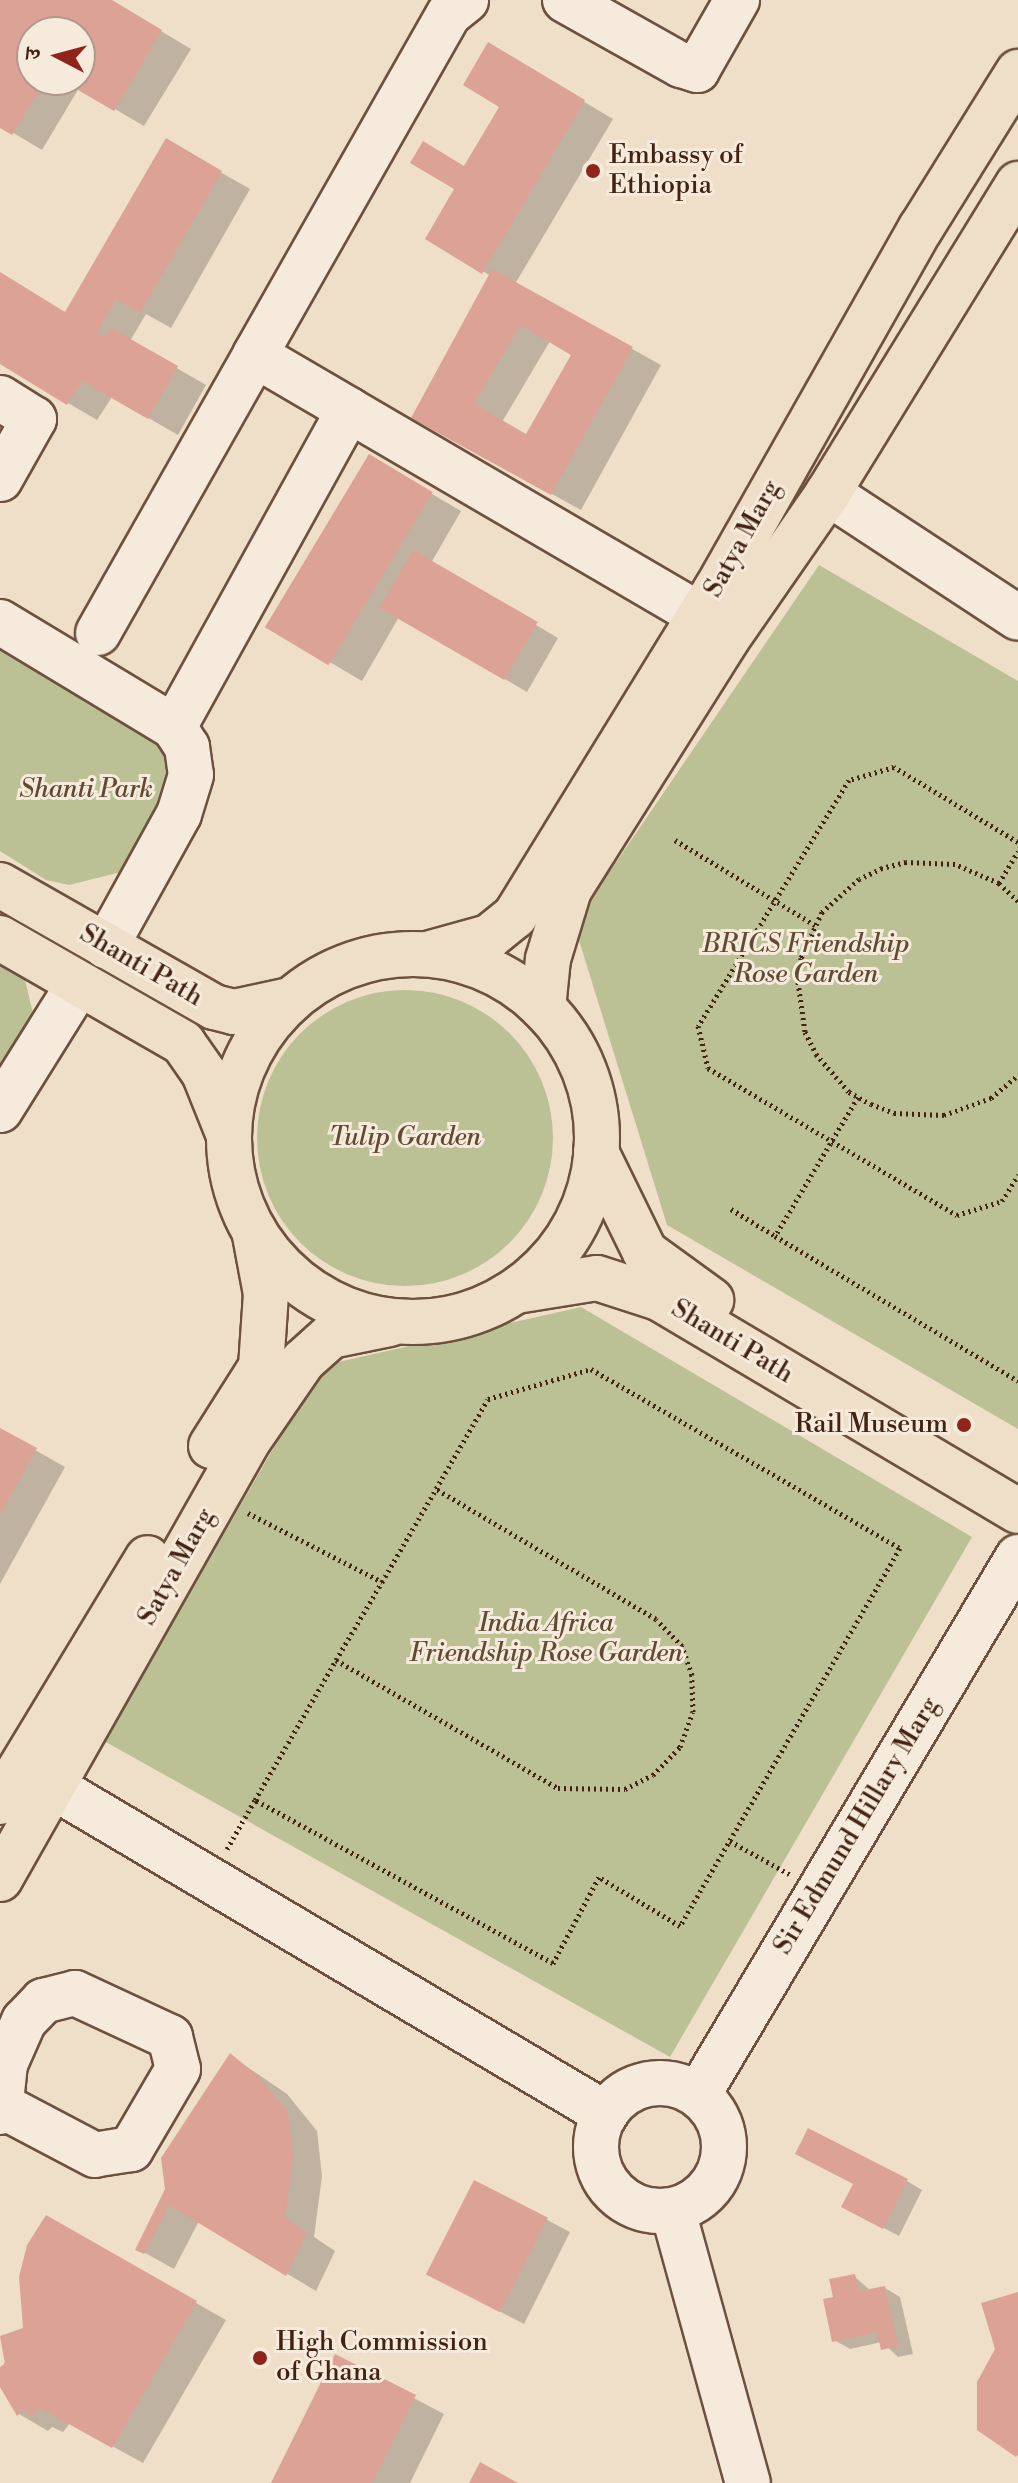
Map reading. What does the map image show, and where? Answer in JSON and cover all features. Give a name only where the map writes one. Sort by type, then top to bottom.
[{"type":"main road","name":"Satya Marg","points":[[424,953],[489,937],[515,916],[700,615],[921,228],[1018,72]]},
{"type":"main road","name":"Satya Marg","points":[[543,1008],[548,959],[569,890],[725,642],[828,493],[1018,184]]},
{"type":"main road","name":"Shanti Path","points":[[0,885],[214,1007],[234,1012],[290,1000]]},
{"type":"main road","name":"Shanti Path","points":[[0,938],[183,1043],[204,1073],[229,1135]]},
{"type":"main road","points":[[424,953],[489,970],[543,1008],[579,1059],[596,1121],[596,1152],[571,1232],[536,1275],[513,1292],[452,1318],[408,1322],[377,1319],[320,1297],[294,1279],[255,1232],[234,1180],[229,1135],[233,1097],[246,1061],[290,1000],[330,973],[376,957],[424,953]]},
{"type":"main road","name":"Shanti Path","points":[[596,1152],[640,1243],[670,1274],[1018,1484]]},
{"type":"main road","name":"Satya Marg","points":[[0,1802],[261,1367],[266,1294],[255,1232]]},
{"type":"main road","name":"Shanti Path","points":[[513,1292],[597,1278],[659,1298],[1018,1511]]},
{"type":"main road","name":"Satya Marg","points":[[0,1879],[55,1788],[216,1496],[303,1361],[331,1336],[366,1325],[408,1322]]},
{"type":"street","points":[[98,633],[449,14],[466,0]]},
{"type":"street","points":[[565,0],[681,65],[697,70],[737,0]]},
{"type":"street","points":[[255,355],[700,615]]},
{"type":"street","points":[[0,398],[34,419],[0,479]]},
{"type":"street","points":[[174,727],[349,410]]},
{"type":"street","points":[[828,493],[1018,618]]},
{"type":"street","points":[[0,622],[174,727],[187,747],[191,775],[183,801],[106,946]]},
{"type":"street","points":[[0,1110],[78,985]]},
{"type":"street","name":"Sir Edmund Hillary Marg","points":[[698,2095],[1018,1557]]},
{"type":"street","points":[[55,1788],[606,2114]]},
{"type":"street","points":[[648,2085],[679,2085],[698,2095],[722,2129],[720,2171],[693,2203],[673,2211],[652,2211],[614,2192],[597,2154],[606,2114],[619,2097],[648,2085]]},
{"type":"street","points":[[673,2211],[748,2483]]},
{"type":"path","points":[[1018,842],[894,767],[849,780],[698,1026],[708,1068],[957,1215],[1002,1201],[1018,1175]]},
{"type":"path","points":[[675,840],[815,925]]},
{"type":"path","points":[[999,883],[1018,851]]},
{"type":"path","points":[[1018,901],[999,883],[955,864],[906,862],[859,879],[815,925],[798,982],[805,1032],[830,1075],[858,1097],[894,1113],[944,1115],[991,1098],[1018,1075]]},
{"type":"path","points":[[775,1236],[858,1097]]},
{"type":"path","points":[[731,1209],[1018,1381]]},
{"type":"path","points":[[210,1877],[488,1399],[591,1369],[900,1548],[680,1926],[599,1877],[553,1963],[255,1800]]},
{"type":"path","points":[[336,1660],[558,1788],[625,1789],[653,1775],[680,1747],[693,1712],[692,1675],[682,1646],[656,1619],[436,1489]]},
{"type":"path","points":[[216,1496],[382,1582]]},
{"type":"path","points":[[730,1841],[818,1890]]},
{"type":"green space","name":"BRICS Friendship Rose Garden","points":[[819,565],[1018,681],[1018,1429],[667,1225],[574,924]]},
{"type":"green space","name":"Shanti Park","points":[[0,638],[167,736],[175,770],[137,868],[69,885],[46,880],[0,851]]},
{"type":"green space","points":[[0,955],[22,968],[35,1021],[0,1088]]},
{"type":"green space","name":"Tulip Garden","points":[[390,990],[420,990],[448,996],[475,1007],[499,1023],[520,1044],[536,1068],[547,1095],[553,1138],[551,1167],[536,1208],[520,1232],[499,1253],[475,1269],[448,1280],[420,1286],[390,1286],[362,1280],[335,1269],[311,1253],[290,1232],[274,1208],[263,1181],[257,1153],[257,1123],[263,1095],[274,1068],[290,1044],[311,1023],[335,1007],[362,996]]},
{"type":"green space","name":"India Africa Friendship Rose Garden","points":[[581,1307],[972,1537],[670,2057],[104,1741],[321,1366]]},
{"type":"building","points":[[0,0],[112,0],[162,30],[114,111],[88,96],[96,96],[96,16],[16,16],[16,96],[35,96],[12,135],[0,128]]},
{"type":"building","points":[[488,42],[585,100],[482,274],[425,239],[454,189],[410,163],[423,141],[464,166],[499,107],[463,85]]},
{"type":"building","points":[[166,138],[222,171],[140,313],[116,299],[97,332],[105,337],[111,328],[178,366],[148,419],[82,381],[67,405],[0,364],[0,272],[65,312]]},
{"type":"building","points":[[492,269],[633,347],[551,495],[411,418]],"holes":[[[520,325],[571,355],[526,434],[474,404]]]},
{"type":"building","points":[[369,454],[432,492],[328,665],[265,627]]},
{"type":"building","points":[[413,550],[538,622],[504,680],[380,608]]},
{"type":"building","points":[[0,1428],[37,1448],[0,1515]]},
{"type":"building","points":[[230,2053],[257,2075],[288,2112],[293,2158],[285,2218],[307,2232],[286,2276],[169,2205],[144,2254],[135,2250],[165,2189],[161,2158]]},
{"type":"building","points":[[808,2128],[908,2179],[883,2229],[841,2207],[853,2184],[795,2154]]},
{"type":"building","points":[[474,2180],[548,2218],[500,2312],[426,2274]]},
{"type":"building","points":[[46,2215],[197,2301],[112,2448],[40,2408],[32,2417],[24,2409],[17,2416],[0,2387],[0,2367],[5,2364],[0,2336],[23,2328],[19,2277],[27,2245]]},
{"type":"building","points":[[855,2274],[859,2291],[885,2286],[898,2346],[881,2350],[877,2332],[832,2342],[823,2299],[833,2297],[829,2279]]},
{"type":"building","points":[[1018,2292],[1016,2457],[977,2430],[977,2382],[995,2349],[981,2303]]},
{"type":"building","points":[[335,2354],[416,2395],[372,2483],[271,2483]]},
{"type":"building","points":[[480,2462],[518,2483],[469,2483]]},
{"type":"place","name":"Embassy of Ethiopia","points":[[593,171]]},
{"type":"place","name":"Rail Museum","points":[[964,1425]]},
{"type":"place","name":"High Commission of Ghana","points":[[260,2358]]}]
